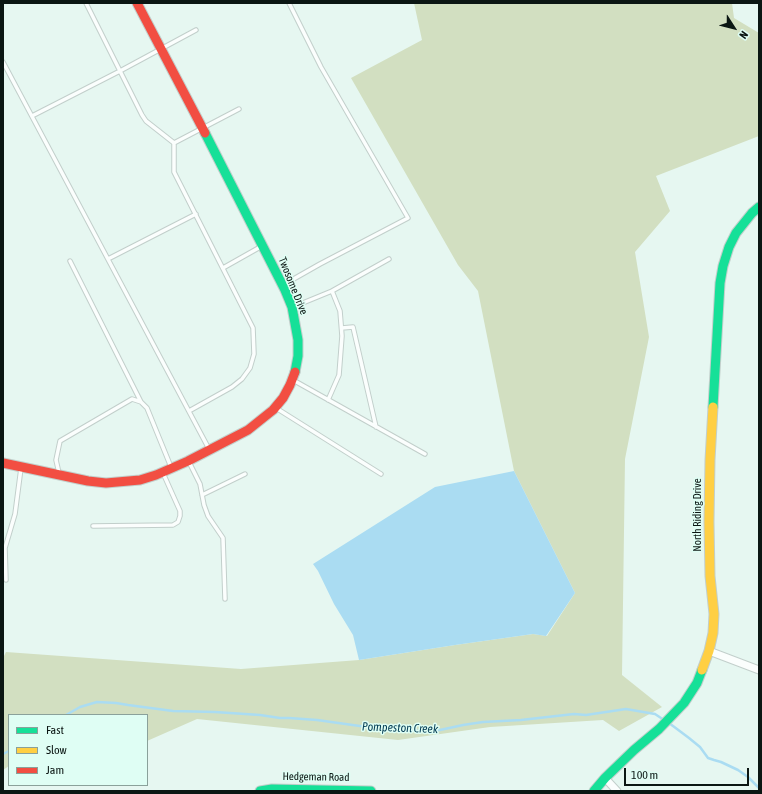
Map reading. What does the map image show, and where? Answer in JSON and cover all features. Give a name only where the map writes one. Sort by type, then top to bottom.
[{"type":"street","name":"Twosome Drive","points":[[3,463],[88,481],[106,483],[140,480],[188,461],[248,430],[276,407],[283,398],[292,380],[298,356],[298,345],[296,324],[292,308],[263,246],[137,3]]},
{"type":"street","name":"North Riding Drive","points":[[594,791],[605,778],[634,750],[659,729],[684,703],[697,683],[709,651],[713,633],[714,614],[710,576],[710,460],[720,283],[725,259],[736,233],[752,213],[759,207]]},
{"type":"street","points":[[709,651],[759,670]]},
{"type":"street","points":[[605,778],[617,791]]},
{"type":"street","name":"Hedgeman Road","points":[[260,791],[272,789],[371,791]]},
{"type":"lane","points":[[86,3],[142,115],[146,121],[174,143]]},
{"type":"lane","points":[[282,286],[320,264],[408,218],[321,67],[289,3]]},
{"type":"lane","points":[[32,116],[196,30]]},
{"type":"lane","points":[[3,62],[210,450]]},
{"type":"lane","points":[[174,143],[239,109]]},
{"type":"lane","points":[[174,143],[174,172],[253,328],[254,354],[250,368],[242,379],[232,387],[189,411]]},
{"type":"lane","points":[[108,259],[196,214]]},
{"type":"lane","points":[[223,268],[263,246]]},
{"type":"lane","points":[[292,308],[332,292],[389,259]]},
{"type":"lane","points":[[70,261],[141,402],[147,408],[172,468]]},
{"type":"lane","points":[[328,400],[340,375],[342,328],[340,311],[332,292]]},
{"type":"lane","points":[[342,328],[353,327],[376,427]]},
{"type":"lane","points":[[292,380],[425,454]]},
{"type":"lane","points":[[60,476],[56,460],[60,441],[132,399],[141,402]]},
{"type":"lane","points":[[276,407],[381,474]]},
{"type":"lane","points":[[188,461],[200,484],[208,516],[223,538],[225,599]]},
{"type":"lane","points":[[6,580],[5,548],[15,514],[21,467]]},
{"type":"lane","points":[[93,526],[173,525],[178,522],[180,511],[162,472]]},
{"type":"lane","points":[[202,495],[245,474]]},
{"type":"green space","points":[[414,3],[732,3],[734,18],[759,33],[759,136],[656,176],[670,211],[635,252],[649,337],[625,459],[622,675],[662,707],[619,731],[603,720],[490,727],[398,740],[197,719],[148,741],[148,714],[8,714],[8,767],[3,770],[3,658],[6,652],[241,669],[359,660],[533,634],[547,636],[575,593],[514,471],[478,291],[458,265],[351,78],[422,40]]},
{"type":"water","points":[[514,471],[575,593],[546,636],[533,634],[359,660],[353,635],[334,604],[313,564],[435,487]]},
{"type":"waterway","name":"Pompeston Creek","points":[[68,714],[80,707],[97,702],[116,703],[173,711],[260,715],[280,718],[317,720],[374,728],[421,731],[440,730],[483,722],[521,720],[574,714],[586,715],[626,709],[655,714],[664,720]]},
{"type":"waterway","name":"Pompeston Creek","points":[[669,723],[700,747],[708,758],[738,770],[759,788]]},
{"type":"waterway","name":"Pompeston Creek","points":[[3,754],[8,752]]},
{"type":"traffic: fast","points":[[205,133],[285,290],[292,307],[298,340],[298,356],[295,372]]},
{"type":"traffic: fast","points":[[713,407],[720,283],[723,266],[729,247],[736,233],[752,213],[759,207]]},
{"type":"traffic: fast","points":[[594,791],[605,778],[634,750],[659,729],[684,703],[697,683],[702,670]]},
{"type":"traffic: fast","points":[[260,791],[272,789],[371,791]]},
{"type":"traffic: slow","points":[[702,670],[709,651],[713,633],[714,614],[710,576],[709,522],[713,407]]},
{"type":"traffic: jam","points":[[137,3],[205,133]]},
{"type":"traffic: jam","points":[[3,463],[88,481],[106,483],[140,480],[156,475],[188,461],[248,430],[273,410],[283,398],[295,372]]}]
